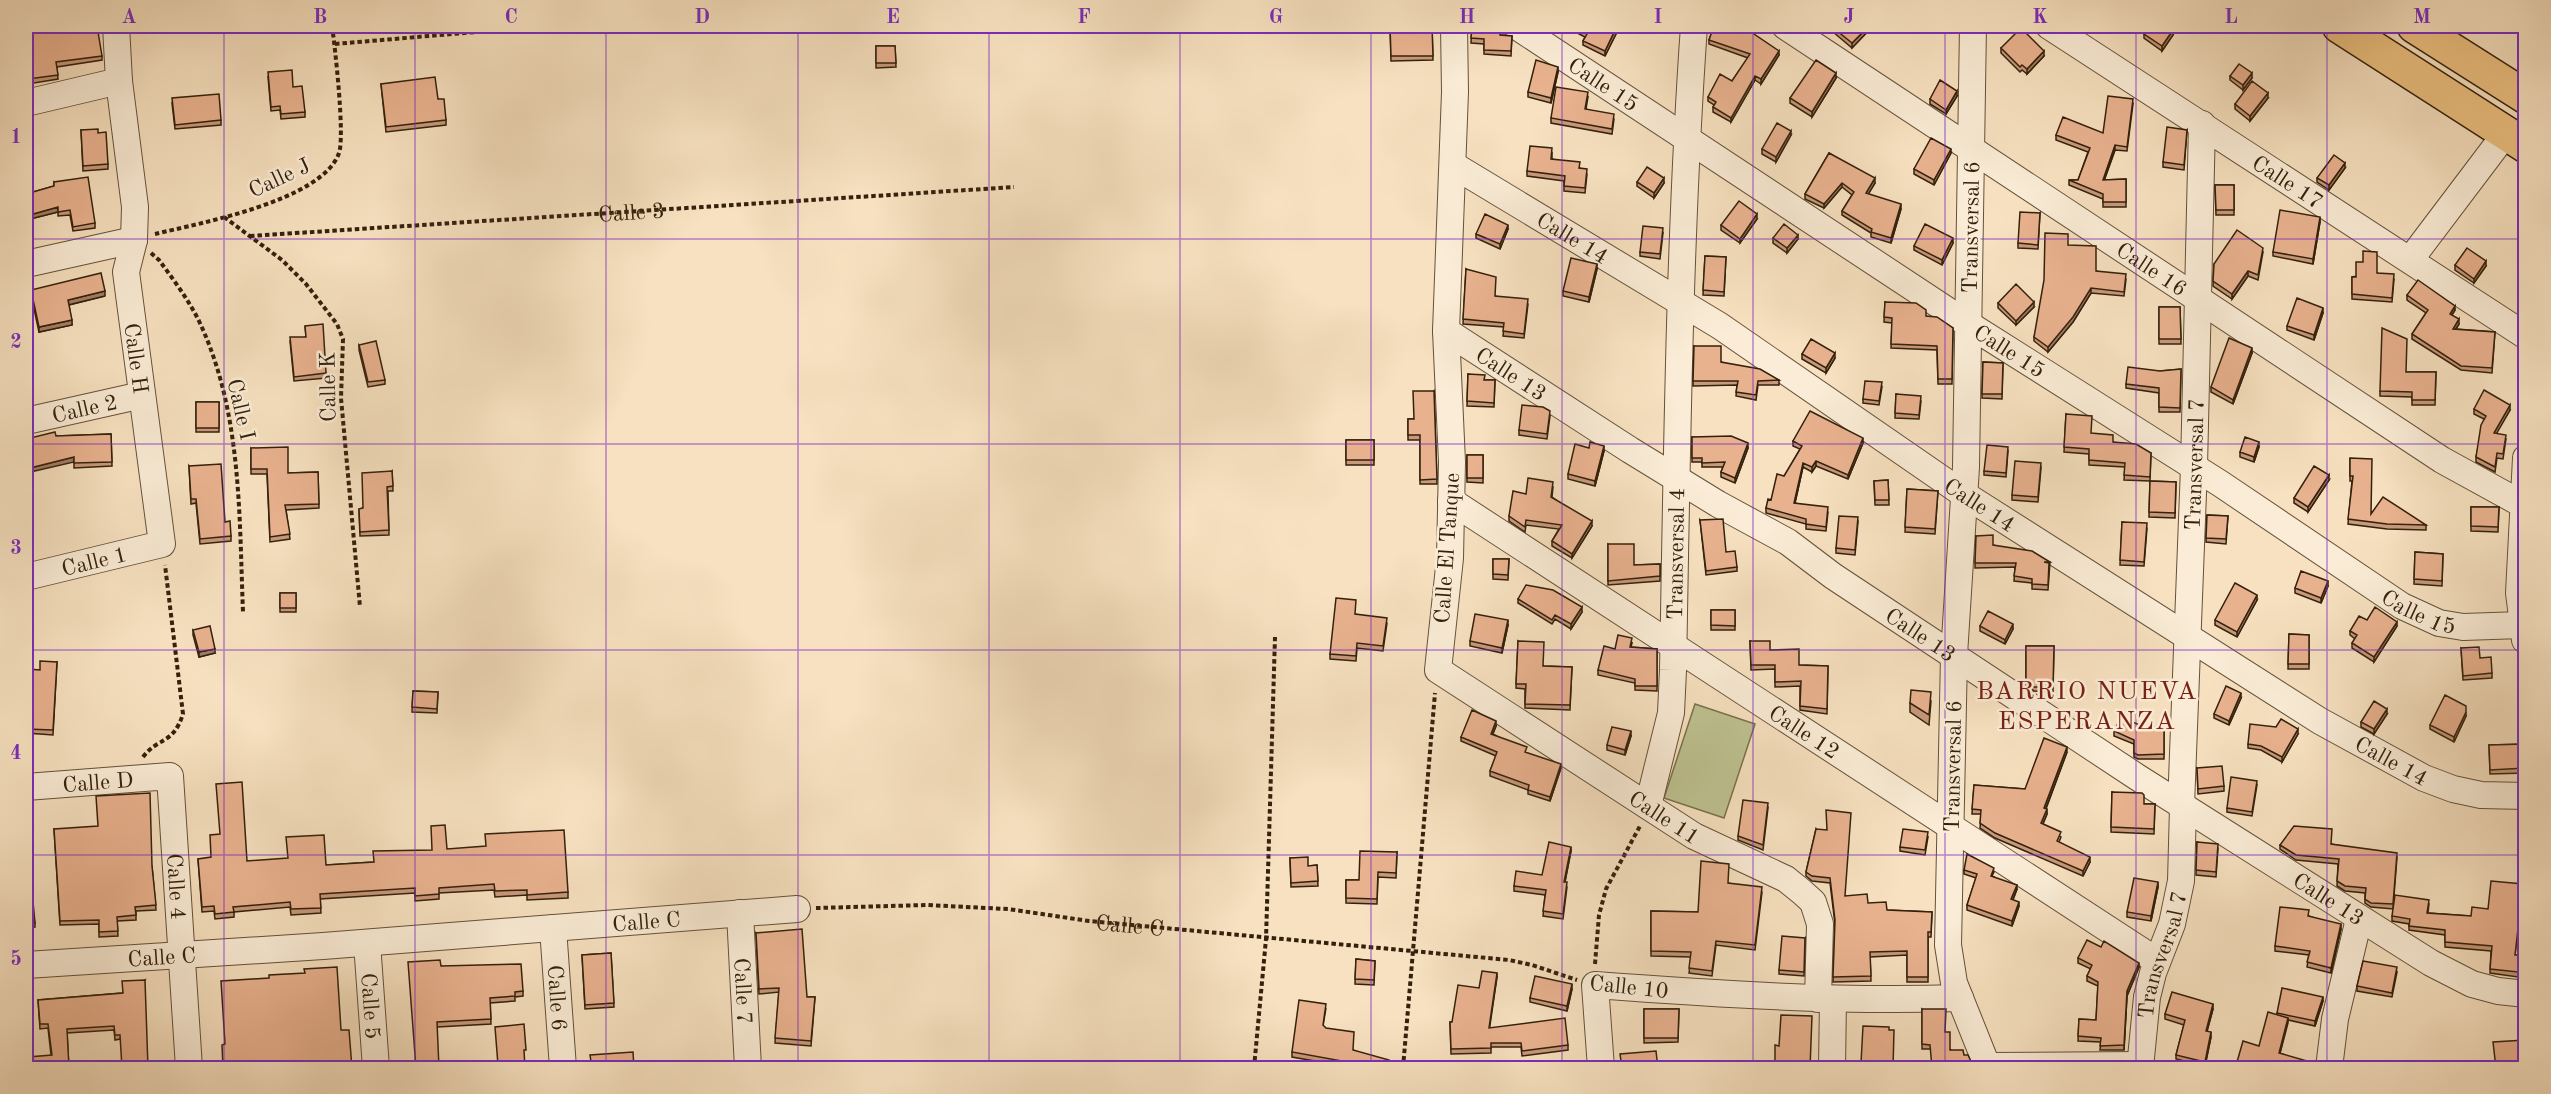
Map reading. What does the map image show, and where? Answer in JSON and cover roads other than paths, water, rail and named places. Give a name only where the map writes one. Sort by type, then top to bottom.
[{"type":"highway","points":[[2339,26],[2516,139]]},
{"type":"highway","points":[[2414,26],[2526,97]]},
{"type":"street","name":"Calle H","points":[[116,26],[119,81],[135,207],[134,240],[126,273],[162,544]]},
{"type":"street","name":"Calle El Tanque","points":[[1438,670],[1450,558],[1451,501],[1446,331],[1454,26]]},
{"type":"street","name":"Calle 15","points":[[1516,26],[1968,324],[2194,467],[2402,606],[2422,616],[2463,627],[2524,633]]},
{"type":"street","name":"Transversal 4","points":[[1648,806],[1671,713],[1680,302],[1686,136],[1694,26]]},
{"type":"street","name":"Calle 16","points":[[1785,26],[2442,459],[2523,504]]},
{"type":"street","name":"Transversal 6","points":[[1973,26],[1965,495],[1954,655],[1948,945],[1950,965],[1960,998],[1988,1067]]},
{"type":"street","name":"Calle 17","points":[[2049,26],[2526,336]]},
{"type":"street","points":[[26,103],[119,81]]},
{"type":"street","name":"Transversal 7","points":[[2140,1067],[2143,1019],[2157,961],[2176,908],[2181,881],[2202,124]]},
{"type":"street","points":[[2410,260],[2516,139]]},
{"type":"street","name":"Calle 14","points":[[1452,165],[1680,302],[1965,495],[2320,721],[2424,778],[2481,795],[2526,796]]},
{"type":"street","points":[[26,264],[134,240]]},
{"type":"street","name":"Calle 13","points":[[1446,331],[1676,479],[1788,542],[1833,576],[2182,806],[2430,963],[2472,984],[2498,991],[2526,994]]},
{"type":"street","name":"Calle 2","points":[[26,421],[142,395]]},
{"type":"street","points":[[2524,633],[2519,581],[2526,458]]},
{"type":"street","name":"Calle 12","points":[[1451,501],[1674,644],[2157,961]]},
{"type":"street","name":"Calle 1","points":[[26,577],[162,544]]},
{"type":"street","name":"Calle 11","points":[[1438,670],[1694,836],[1786,879],[1812,902],[1820,924],[1832,1068]]},
{"type":"street","name":"Calle D","points":[[26,787],[170,776]]},
{"type":"street","name":"Calle 4","points":[[170,776],[189,1068]]},
{"type":"street","name":"Calle C","points":[[26,965],[367,943],[797,909]]},
{"type":"street","name":"Calle 7","points":[[740,913],[748,1068]]},
{"type":"street","points":[[2330,1068],[2335,1019],[2359,919]]},
{"type":"street","name":"Calle 6","points":[[553,928],[563,1068]]},
{"type":"street","name":"Calle 5","points":[[367,943],[375,1068]]},
{"type":"street","name":"Calle 10","points":[[1601,1068],[1595,986],[1826,999],[1960,998]]},
{"type":"street","points":[[1988,1067],[2140,1067]]},
{"type":"district","name":"BARRIO NUEVA ESPERANZA","points":[[2087,705]]}]
